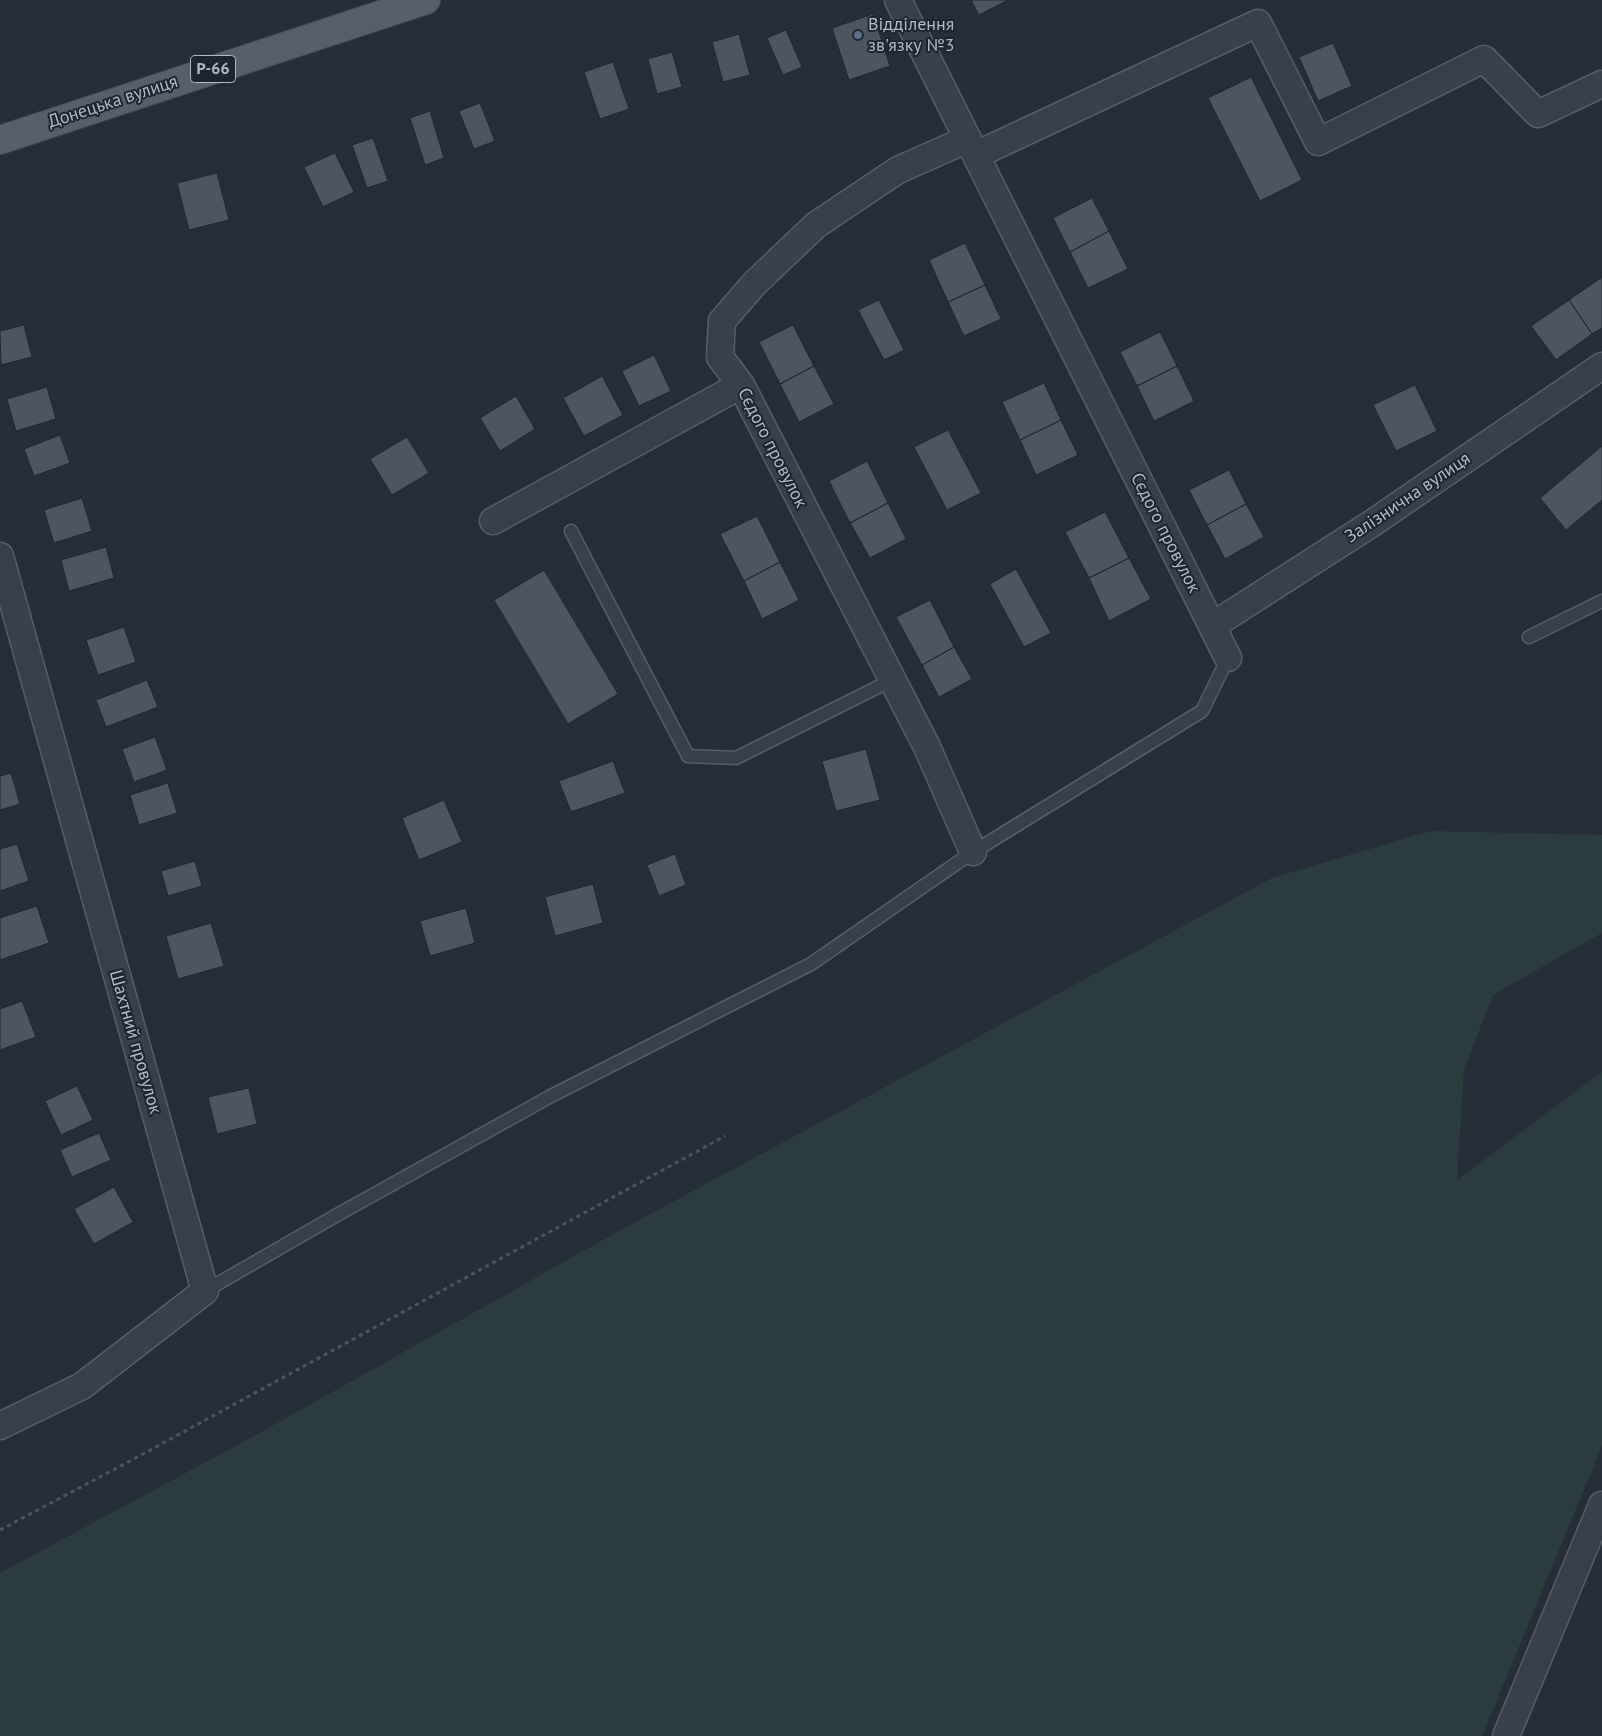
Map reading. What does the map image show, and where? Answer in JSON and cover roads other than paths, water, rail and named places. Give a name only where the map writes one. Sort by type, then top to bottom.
[{"type":"main road","name":"Донецька вулиця","points":[[0,140],[419,1]]},
{"type":"street","name":"Сєдого провулок","points":[[898,0],[1228,658]]},
{"type":"street","points":[[972,147],[1258,23],[1318,142],[1484,59],[1538,114],[1602,84]]},
{"type":"street","name":"Сєдого провулок","points":[[972,147],[898,170],[816,224],[755,283],[722,321],[720,357],[741,385],[927,747],[973,852]]},
{"type":"street","name":"Залізнична вулиця","points":[[1212,626],[1371,524],[1602,366]]},
{"type":"street","points":[[493,521],[741,385]]},
{"type":"street","name":"Шахтний провулок","points":[[0,556],[205,1290]]},
{"type":"street","points":[[0,1426],[82,1386],[205,1290]]},
{"type":"street","points":[[1506,1736],[1602,1505]]},
{"type":"lane","points":[[572,531],[688,756],[736,758],[892,680]]},
{"type":"lane","points":[[1529,637],[1602,601]]},
{"type":"lane","points":[[205,1290],[551,1096],[811,964],[973,852],[1202,711],[1228,658]]},
{"type":"place","name":"Відділення зв'язку №3","points":[[858,35]]}]
